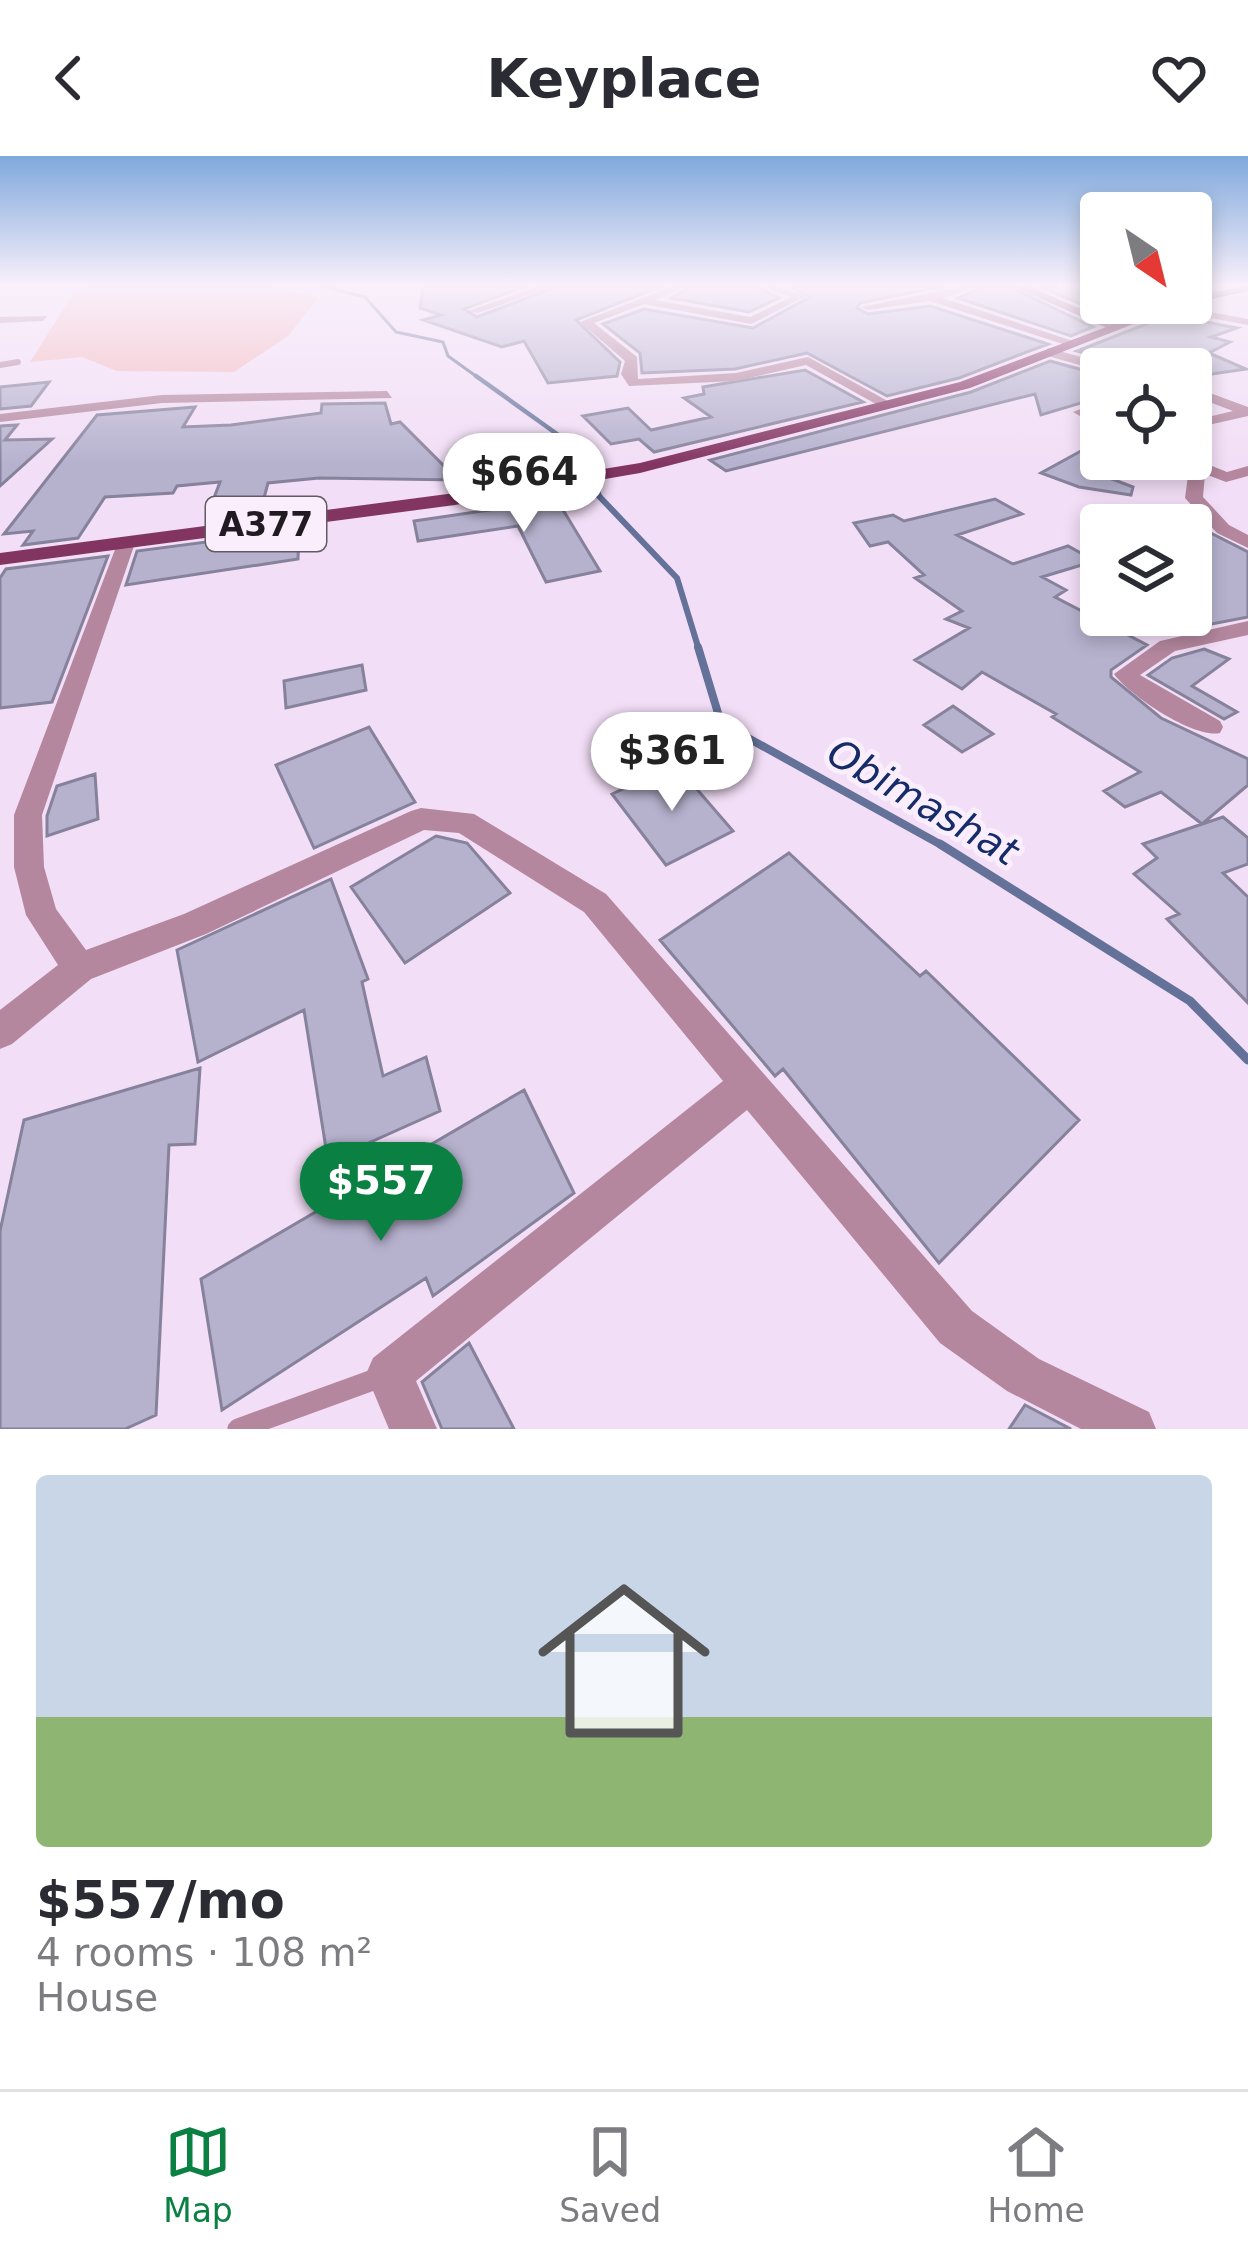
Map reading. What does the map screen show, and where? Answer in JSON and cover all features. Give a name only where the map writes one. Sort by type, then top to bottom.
[{"type":"main road","name":"A377","points":[[0,560],[640,468],[964,385],[1064,345]]},
{"type":"street","points":[[615,345],[632,359],[628,374],[634,383],[736,377],[808,361],[888,406]]},
{"type":"street","points":[[1048,352],[1080,361]]},
{"type":"street","points":[[0,418],[162,399],[387,395]]},
{"type":"street","points":[[1212,398],[1248,412],[1212,420]]},
{"type":"street","points":[[1212,472],[1226,477],[1248,471]]},
{"type":"street","points":[[1192,480],[1194,498],[1223,529],[1248,542]]},
{"type":"street","points":[[79,968],[42,915],[28,867],[28,815],[126,543]]},
{"type":"street","points":[[1210,727],[1137,687],[1126,674],[1168,646],[1248,628]]},
{"type":"street","points":[[0,1032],[79,968],[195,925],[421,819],[464,822],[595,903],[956,1328],[1023,1375],[1132,1429]]},
{"type":"street","points":[[413,1429],[389,1374],[749,1084]]},
{"type":"lane","points":[[0,364],[18,362]]},
{"type":"lane","points":[[238,1429],[389,1374]]},
{"type":"shaded area","points":[[41,345],[274,345],[234,372],[117,371],[82,357],[30,362]]},
{"type":"building","points":[[527,345],[603,345],[620,362],[617,376],[548,383]]},
{"type":"building","points":[[630,345],[1044,345],[959,378],[887,396],[807,353],[735,369],[642,373],[640,353]]},
{"type":"building","points":[[1091,345],[1223,345],[1212,351],[1085,348]]},
{"type":"building","points":[[1212,354],[1246,369],[1212,374]]},
{"type":"building","points":[[1050,361],[1080,369],[1080,403],[1041,415],[1035,394],[726,471],[710,460],[971,392]]},
{"type":"building","points":[[805,370],[863,402],[654,452],[639,439],[611,444],[583,416],[628,408],[651,430],[711,417],[684,398],[704,394],[703,387]]},
{"type":"building","points":[[49,382],[31,406],[0,409],[0,387]]},
{"type":"building","points":[[385,403],[391,424],[400,422],[458,480],[319,478],[268,483],[264,498],[212,503],[220,482],[177,486],[173,493],[105,497],[78,538],[23,545],[33,531],[4,534],[97,415],[195,407],[183,427],[231,425],[321,413],[322,404]]},
{"type":"building","points":[[17,425],[5,440],[52,439],[0,486],[0,426]]},
{"type":"building","points":[[1080,452],[1080,480],[1114,480],[1133,487],[1131,495],[1079,487],[1041,473]]},
{"type":"building","points":[[995,499],[1022,514],[957,535],[1013,564],[1068,546],[1080,553],[1080,566],[1042,577],[1066,590],[1055,597],[1080,610],[1080,636],[1130,636],[1147,645],[1111,670],[1111,677],[1161,718],[1248,759],[1248,785],[1202,824],[1161,792],[1125,807],[1104,791],[1140,772],[1052,717],[1056,714],[982,672],[962,689],[915,660],[969,628],[946,619],[962,611],[915,578],[924,575],[888,542],[870,546],[854,523],[893,515],[904,521]]},
{"type":"building","points":[[557,500],[600,571],[546,582],[518,526],[418,541],[414,521]]},
{"type":"building","points":[[299,530],[298,559],[126,585],[137,551]]},
{"type":"building","points":[[1212,534],[1248,552],[1248,617],[1212,624]]},
{"type":"building","points":[[108,556],[52,702],[0,708],[0,578],[6,569]]},
{"type":"building","points":[[1204,649],[1229,659],[1192,686],[1237,712],[1224,719],[1148,675],[1172,658]]},
{"type":"building","points":[[362,665],[366,690],[286,708],[284,681]]},
{"type":"building","points":[[953,706],[993,734],[962,752],[924,725]]},
{"type":"building","points":[[369,727],[415,802],[314,848],[276,765]]},
{"type":"building","points":[[676,765],[733,831],[666,865],[612,794]]},
{"type":"building","points":[[95,774],[98,819],[47,836],[47,816],[57,786]]},
{"type":"building","points":[[1223,817],[1248,838],[1248,864],[1223,873],[1248,897],[1248,1003],[1167,919],[1179,914],[1134,874],[1157,858],[1143,844]]},
{"type":"building","points":[[436,836],[467,843],[510,893],[405,963],[351,887]]},
{"type":"building","points":[[789,853],[920,976],[926,971],[1079,1120],[939,1263],[783,1069],[775,1076],[660,940]]},
{"type":"building","points":[[331,879],[368,979],[362,982],[383,1076],[426,1057],[440,1111],[328,1161],[304,1010],[198,1062],[177,950]]},
{"type":"building","points":[[200,1068],[195,1144],[169,1145],[156,1415],[125,1429],[0,1429],[0,1231],[24,1120]]},
{"type":"building","points":[[524,1090],[574,1193],[433,1296],[426,1278],[222,1410],[201,1279]]},
{"type":"building","points":[[469,1343],[514,1429],[442,1429],[422,1382]]},
{"type":"building","points":[[1025,1405],[1071,1429],[1009,1429]]},
{"type":"waterway","name":"Obimashat","points":[[444,345],[448,356],[480,379]]},
{"type":"waterway","name":"Obimashat","points":[[476,376],[585,454],[600,497]]},
{"type":"waterway","name":"Obimashat","points":[[597,494],[677,578],[699,650]]},
{"type":"waterway","name":"Obimashat","points":[[698,647],[721,723],[943,846]]},
{"type":"waterway","name":"Obimashat","points":[[943,846],[1190,1001],[1248,1060]]}]
